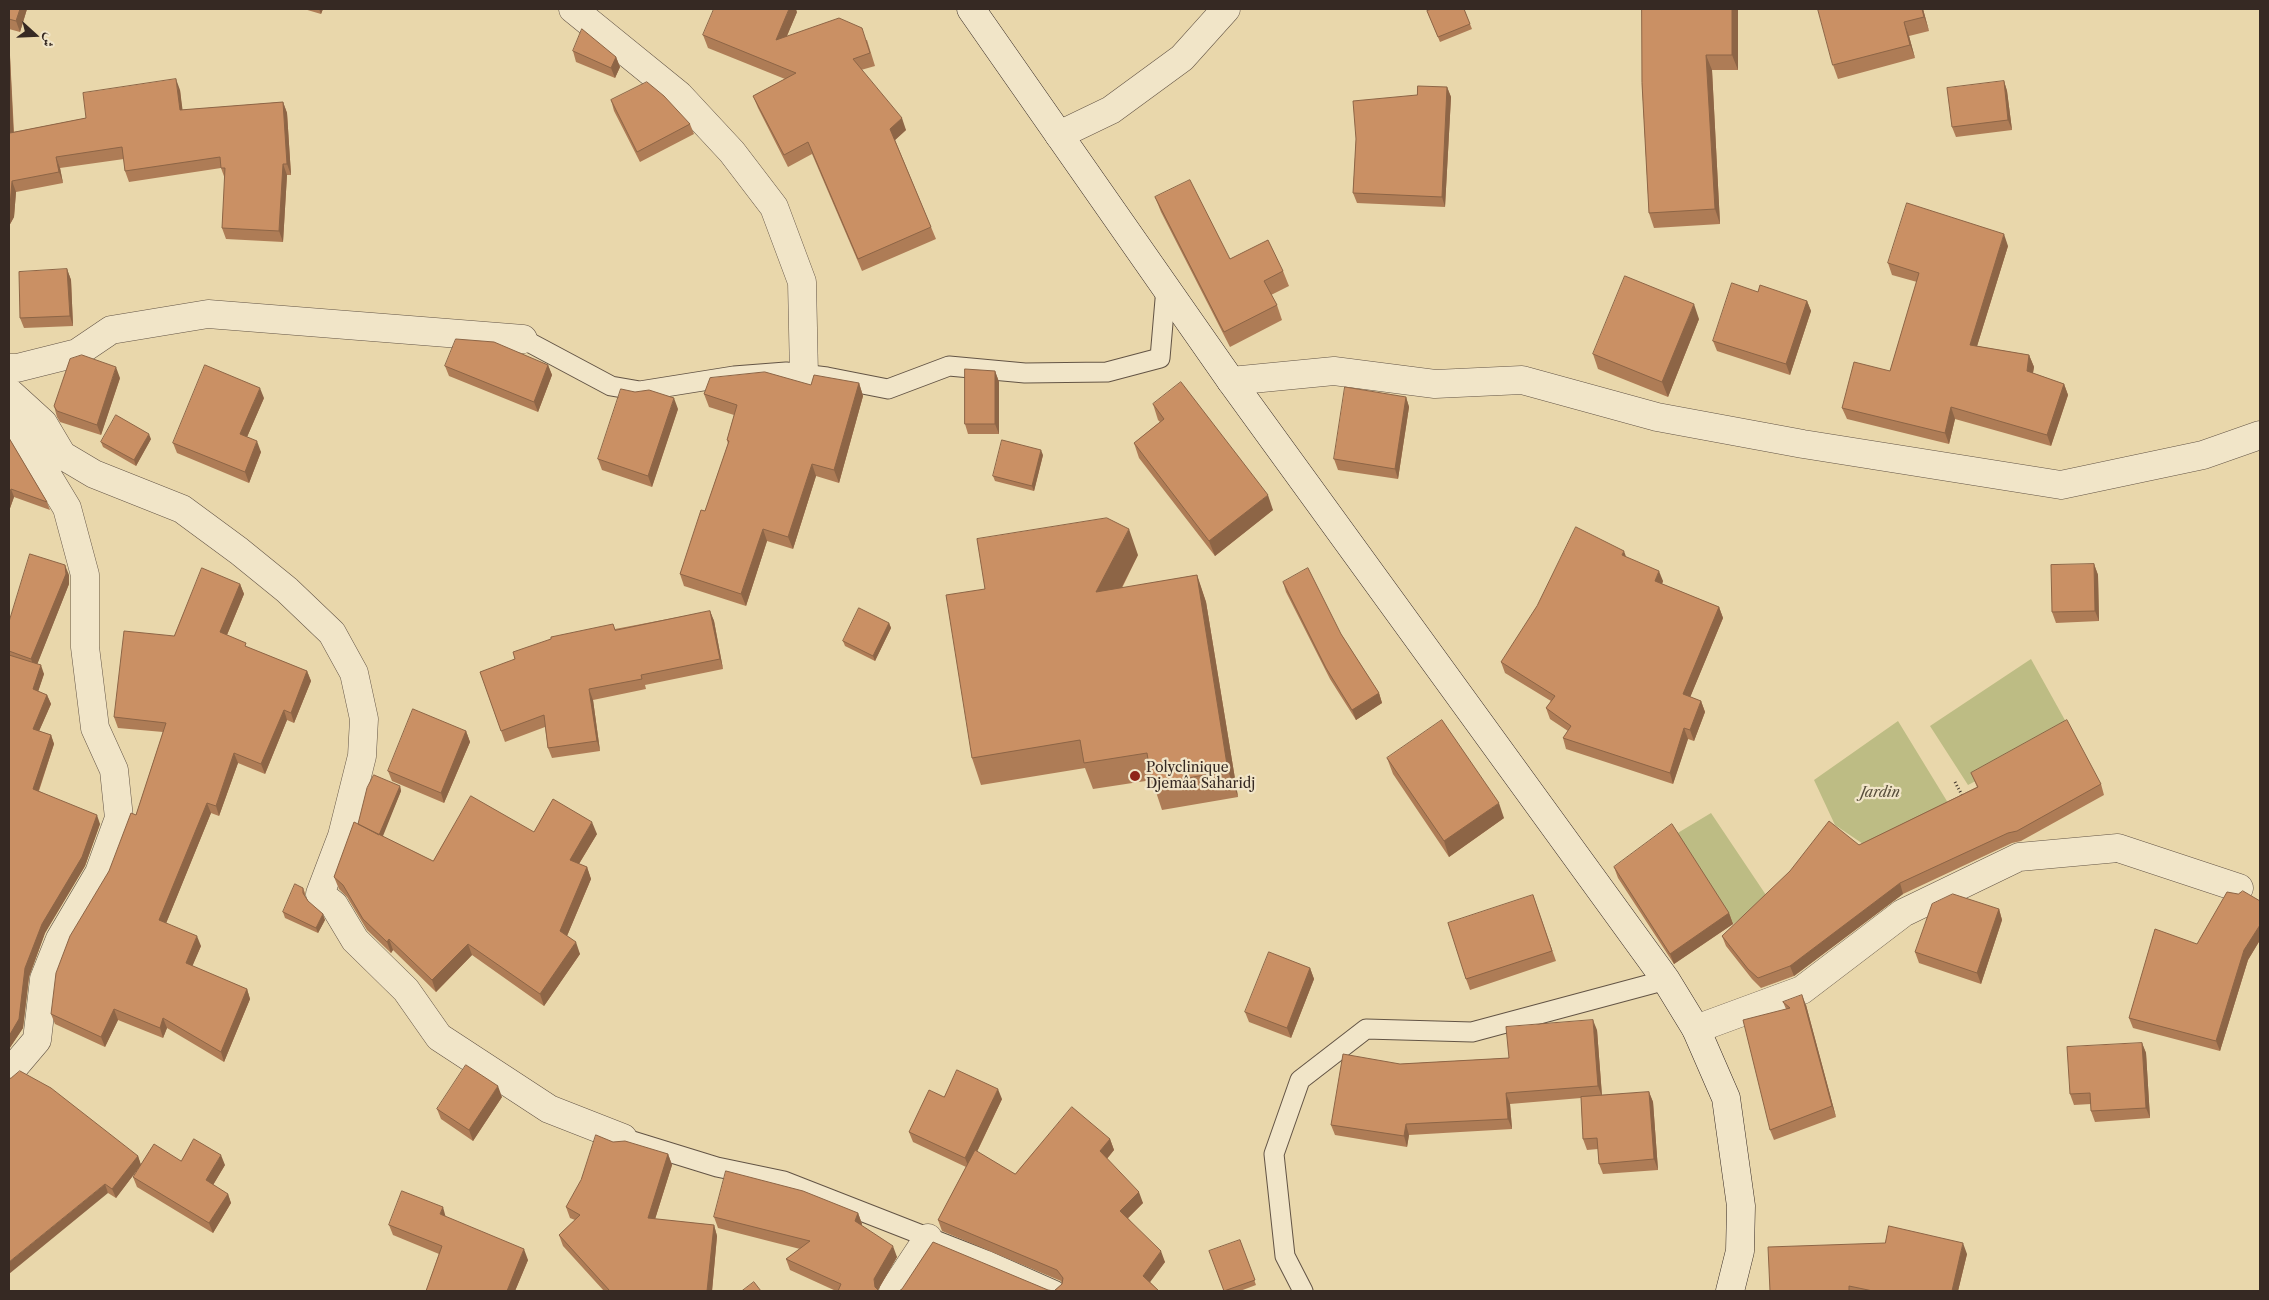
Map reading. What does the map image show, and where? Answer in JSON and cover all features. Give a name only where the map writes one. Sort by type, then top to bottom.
[{"type":"street","points":[[573,9],[679,95],[732,152],[774,207],[802,282],[804,374]]},
{"type":"street","points":[[971,9],[1231,381],[1666,980],[1696,1029],[1726,1098],[1742,1206],[1740,1252],[1730,1291]]},
{"type":"street","points":[[1060,135],[1111,110],[1182,58],[1226,9]]},
{"type":"street","points":[[9,368],[17,368],[77,353],[111,330],[208,314],[524,339]]},
{"type":"street","points":[[1231,381],[1334,371],[1435,384],[1522,380],[1657,417],[1812,446],[2062,485],[2202,455],[2260,435]]},
{"type":"street","points":[[9,392],[44,423],[62,455],[94,474],[182,509],[260,568],[332,633],[354,672],[364,719],[362,746],[342,836],[320,894],[334,905],[355,940],[406,990],[439,1037],[549,1109],[623,1138]]},
{"type":"street","points":[[9,418],[22,435],[67,508],[85,575],[85,648],[95,728],[114,770],[119,818],[99,873],[60,939],[44,979],[37,1040],[9,1073]]},
{"type":"street","points":[[1696,1029],[1802,990],[1903,913],[2019,857],[2118,848],[2239,888]]},
{"type":"street","points":[[893,1291],[928,1238]]},
{"type":"lane","points":[[524,339],[611,386],[640,391],[734,376],[786,372],[888,389],[949,366],[1025,373],[1107,372],[1160,358],[1166,288]]},
{"type":"lane","points":[[1303,1291],[1285,1256],[1274,1154],[1300,1080],[1366,1029],[1472,1032],[1666,980]]},
{"type":"lane","points":[[623,1138],[717,1167],[784,1181],[986,1260],[1056,1291]]},
{"type":"path","points":[[1955,782],[1964,798]]},
{"type":"green space","points":[[2031,659],[2071,731],[1968,785],[1930,726]]},
{"type":"green space","name":"Jardin","points":[[1898,721],[1953,811],[1872,850],[1835,825],[1814,780]]},
{"type":"green space","points":[[1711,813],[1768,898],[1733,924],[1676,834]]},
{"type":"building","points":[[9,9],[20,9],[16,21],[9,19]]},
{"type":"building","points":[[714,9],[789,9],[776,40],[839,18],[862,28],[870,53],[853,59],[902,118],[890,129],[931,227],[858,259],[808,142],[784,155],[753,96],[796,73],[703,35]]},
{"type":"building","points":[[1432,9],[1464,9],[1470,24],[1438,37],[1427,11]]},
{"type":"building","points":[[1642,9],[1732,9],[1732,55],[1706,55],[1715,209],[1649,213],[1642,83]]},
{"type":"building","points":[[1818,9],[1922,9],[1924,17],[1904,22],[1910,45],[1833,65]]},
{"type":"building","points":[[582,29],[616,57],[611,68],[573,51]]},
{"type":"building","points":[[176,79],[180,110],[283,102],[287,164],[283,164],[279,231],[222,228],[225,168],[221,168],[220,157],[125,171],[122,147],[56,157],[59,172],[12,181],[9,208],[9,105],[10,133],[86,118],[83,93]]},
{"type":"building","points":[[2004,81],[2008,120],[1952,127],[1947,88]]},
{"type":"building","points":[[647,82],[664,96],[690,124],[637,152],[611,100]]},
{"type":"building","points":[[1418,86],[1447,87],[1442,197],[1353,193],[1356,139],[1353,101],[1417,95]]},
{"type":"building","points":[[1190,180],[1230,259],[1268,240],[1283,271],[1264,281],[1277,305],[1224,332],[1155,197]]},
{"type":"building","points":[[1907,203],[2004,234],[1970,345],[2029,355],[2027,371],[2064,384],[2047,435],[1951,407],[1945,433],[1842,408],[1854,362],[1890,371],[1919,273],[1888,263]]},
{"type":"building","points":[[67,269],[70,316],[20,318],[19,272]]},
{"type":"building","points":[[1625,276],[1694,304],[1662,382],[1593,354]]},
{"type":"building","points":[[1732,283],[1758,292],[1760,285],[1807,301],[1786,364],[1713,341]]},
{"type":"building","points":[[456,339],[494,342],[548,365],[534,402],[445,366]]},
{"type":"building","points":[[82,355],[116,367],[97,425],[57,411],[54,406],[70,359]]},
{"type":"building","points":[[205,365],[260,388],[240,434],[257,441],[245,472],[173,443]]},
{"type":"building","points":[[965,369],[995,371],[995,424],[965,424]]},
{"type":"building","points":[[765,372],[811,385],[814,375],[859,383],[834,470],[812,464],[788,537],[763,529],[741,594],[680,574],[701,510],[705,511],[729,441],[727,440],[737,405],[704,394],[710,378]]},
{"type":"building","points":[[1181,382],[1268,495],[1209,541],[1134,443],[1164,419],[1153,404]]},
{"type":"building","points":[[1345,387],[1406,397],[1395,469],[1334,459]]},
{"type":"building","points":[[621,389],[635,392],[649,390],[674,398],[648,476],[598,459]]},
{"type":"building","points":[[116,415],[149,434],[134,460],[101,442]]},
{"type":"building","points":[[9,438],[47,502],[11,489],[9,495]]},
{"type":"building","points":[[1002,440],[1041,450],[1032,486],[993,476]]},
{"type":"building","points":[[1107,518],[1129,529],[1096,592],[1197,575],[1228,771],[1152,784],[1147,753],[1084,763],[1080,740],[972,758],[946,595],[985,589],[977,539]]},
{"type":"building","points":[[1576,527],[1624,551],[1622,555],[1659,571],[1655,581],[1719,607],[1683,694],[1701,701],[1690,730],[1684,728],[1670,773],[1563,738],[1571,726],[1546,708],[1555,696],[1501,662],[1537,606]]},
{"type":"building","points":[[30,554],[65,565],[66,574],[31,659],[9,651],[9,622]]},
{"type":"building","points":[[2094,564],[2095,611],[2052,612],[2051,565]]},
{"type":"building","points":[[202,568],[240,584],[220,632],[246,643],[245,646],[307,671],[291,713],[284,710],[261,764],[234,753],[216,806],[207,803],[159,920],[197,936],[186,963],[247,989],[221,1052],[163,1018],[160,1028],[114,1009],[101,1037],[51,1014],[56,973],[70,936],[109,871],[131,813],[136,815],[166,723],[114,717],[124,631],[174,636]]},
{"type":"building","points":[[1308,568],[1341,634],[1379,693],[1352,710],[1326,668],[1283,582]]},
{"type":"building","points":[[859,608],[889,623],[873,656],[843,641]]},
{"type":"building","points":[[710,611],[720,659],[641,675],[642,679],[589,689],[597,741],[548,748],[544,715],[501,731],[480,672],[515,659],[513,652],[551,639],[551,637],[613,624],[615,630]]},
{"type":"building","points":[[9,655],[41,665],[33,689],[47,695],[33,729],[51,735],[33,789],[97,815],[82,857],[42,924],[25,968],[19,1019],[9,1036]]},
{"type":"building","points":[[413,709],[466,731],[441,793],[388,771]]},
{"type":"building","points":[[1442,720],[1499,803],[1444,841],[1387,758]]},
{"type":"building","points":[[2067,720],[2101,784],[2017,831],[2008,833],[1900,883],[1790,966],[1758,978],[1748,969],[1722,936],[1790,871],[1829,821],[1859,845],[1978,787],[1971,773]]},
{"type":"building","points":[[374,775],[400,786],[379,835],[358,824],[367,788]]},
{"type":"building","points":[[471,796],[534,832],[553,799],[592,822],[570,860],[587,867],[560,931],[576,942],[540,994],[468,944],[432,980],[389,939],[387,942],[363,919],[343,885],[334,877],[354,822],[433,861]]},
{"type":"building","points":[[1672,824],[1729,913],[1670,954],[1614,867]]},
{"type":"building","points":[[295,884],[303,888],[303,893],[308,901],[323,914],[316,928],[283,912]]},
{"type":"building","points":[[2243,891],[2260,901],[2260,925],[2244,950],[2216,1041],[2129,1018],[2155,929],[2197,944],[2227,892],[2238,894]]},
{"type":"building","points":[[1953,894],[1999,909],[1977,973],[1915,952],[1932,904]]},
{"type":"building","points":[[1533,895],[1552,951],[1466,979],[1448,923]]},
{"type":"building","points":[[1269,952],[1310,968],[1287,1028],[1245,1012]]},
{"type":"building","points":[[1802,995],[1832,1106],[1770,1130],[1743,1020],[1790,1008],[1783,1002]]},
{"type":"building","points":[[1593,1020],[1598,1086],[1506,1093],[1508,1119],[1406,1124],[1404,1136],[1331,1125],[1343,1054],[1400,1064],[1509,1058],[1506,1027]]},
{"type":"building","points":[[2142,1043],[2146,1108],[2091,1111],[2090,1093],[2070,1094],[2067,1047]]},
{"type":"building","points":[[466,1065],[498,1086],[469,1130],[437,1109]]},
{"type":"building","points":[[957,1070],[998,1089],[965,1158],[909,1132],[929,1090],[944,1097]]},
{"type":"building","points":[[20,1071],[51,1088],[138,1156],[112,1189],[105,1184],[9,1262],[9,1079]]},
{"type":"building","points":[[1649,1092],[1654,1159],[1599,1164],[1597,1138],[1583,1139],[1581,1097]]},
{"type":"building","points":[[1072,1107],[1110,1139],[1100,1151],[1139,1192],[1120,1211],[1161,1251],[1143,1276],[1159,1291],[1054,1291],[1062,1284],[1063,1278],[1057,1270],[938,1220],[975,1150],[1015,1174]]},
{"type":"building","points":[[596,1135],[613,1142],[625,1141],[668,1154],[648,1218],[714,1225],[707,1291],[610,1291],[559,1235],[580,1215],[566,1207],[581,1180]]},
{"type":"building","points":[[194,1139],[221,1155],[206,1180],[228,1194],[209,1223],[133,1177],[154,1144],[181,1161]]},
{"type":"building","points":[[726,1171],[803,1191],[858,1213],[855,1221],[893,1246],[874,1279],[875,1287],[879,1291],[838,1291],[841,1284],[786,1259],[810,1241],[714,1217]]},
{"type":"building","points":[[402,1191],[443,1207],[440,1214],[524,1249],[507,1291],[426,1291],[442,1246],[389,1225]]},
{"type":"building","points":[[1889,1226],[1963,1243],[1952,1291],[1873,1291],[1849,1286],[1849,1291],[1770,1291],[1768,1247],[1885,1243]]},
{"type":"building","points":[[1240,1240],[1255,1280],[1224,1291],[1209,1251]]},
{"type":"building","points":[[933,1242],[1054,1291],[899,1291]]},
{"type":"building","points":[[754,1282],[761,1291],[742,1291]]},
{"type":"place","name":"Polyclinique Djemâa Saharidj","points":[[1135,776]]}]
